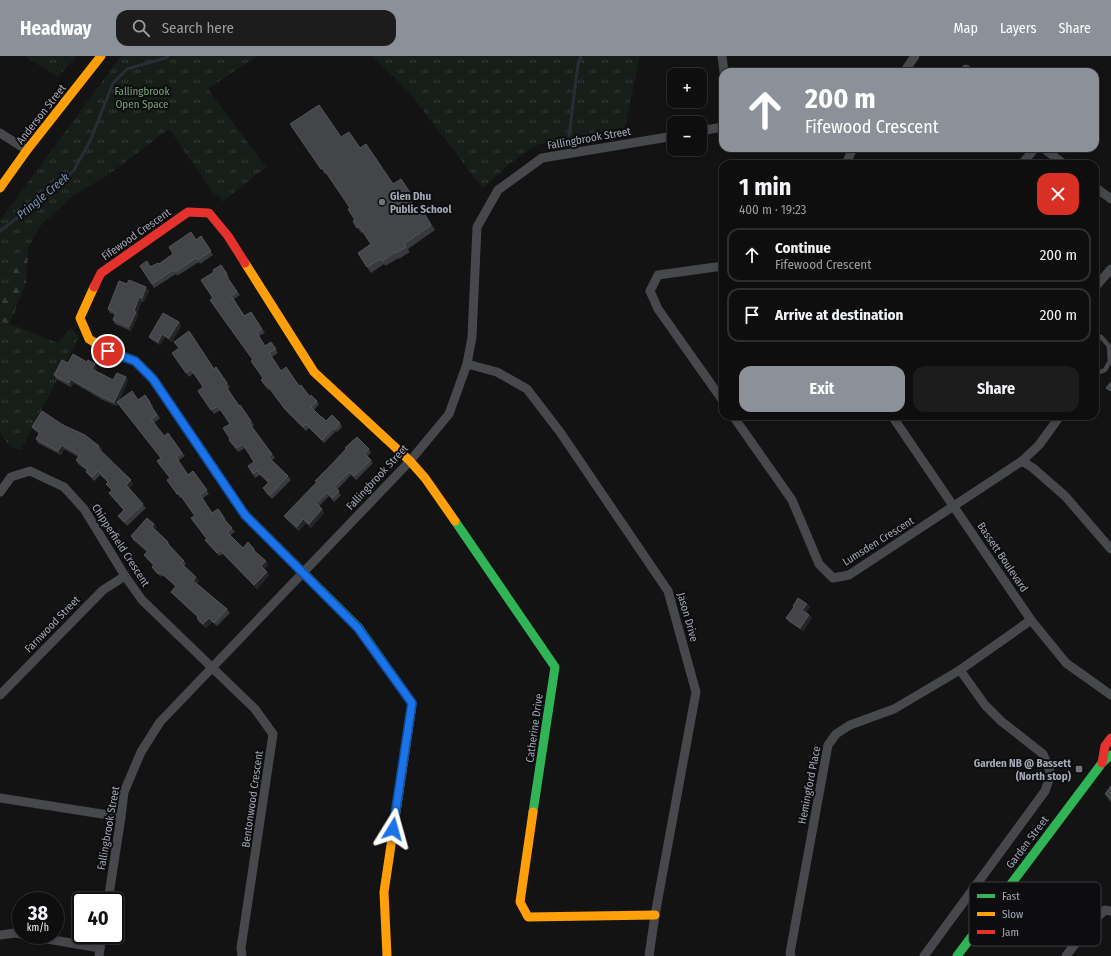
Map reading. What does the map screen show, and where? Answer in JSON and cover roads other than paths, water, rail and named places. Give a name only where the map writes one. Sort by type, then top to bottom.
[{"type":"street","name":"Anderson Street","points":[[0,188],[27,150],[101,56]]},
{"type":"street","points":[[722,56],[724,68]]},
{"type":"street","points":[[907,68],[915,56]]},
{"type":"street","points":[[707,130],[719,128]]},
{"type":"street","points":[[0,133],[27,150]]},
{"type":"street","name":"Fallingbrook Street","points":[[109,892],[124,792],[141,752],[160,722],[302,572],[410,461],[449,414],[467,364],[472,337],[478,227],[498,190],[542,158],[667,137]]},
{"type":"street","points":[[1025,160],[1032,152]]},
{"type":"street","points":[[1048,152],[1059,160]]},
{"type":"street","points":[[1099,190],[1111,199]]},
{"type":"street","name":"Fifewood Crescent","points":[[302,572],[245,515],[153,379],[135,361],[108,351],[89,339],[80,318],[101,273],[188,212],[209,214],[228,236],[314,372],[410,461]]},
{"type":"street","points":[[719,267],[658,275],[650,291],[658,309],[719,396]]},
{"type":"street","points":[[1099,282],[1111,269]]},
{"type":"street","name":"Jason Drive","points":[[467,364],[497,372],[527,389],[560,432],[668,591],[696,692],[655,915],[649,956]]},
{"type":"street","name":"Lumsden Crescent","points":[[736,420],[792,500],[819,564],[833,578],[849,575],[954,507]]},
{"type":"street","name":"Bassett Boulevard","points":[[895,420],[1031,620],[1066,663],[1111,695]]},
{"type":"street","points":[[954,507],[1022,461],[1039,445],[1057,420]]},
{"type":"street","name":"Catherine Drive","points":[[410,461],[425,478],[555,667],[520,902],[528,917],[655,915]]},
{"type":"street","points":[[1022,461],[1065,496],[1111,549]]},
{"type":"street","name":"Chipperfield Crescent","points":[[0,492],[11,477],[30,471],[64,487],[84,509],[125,576],[142,600],[212,668]]},
{"type":"street","points":[[302,572],[358,628],[412,703],[384,892],[387,956]]},
{"type":"street","name":"Farnwood Street","points":[[0,695],[102,590],[125,576]]},
{"type":"street","name":"Hemingford Place","points":[[791,956],[790,953],[828,744],[836,734],[850,725],[894,709],[960,670],[1031,620]]},
{"type":"street","name":"Bentonwood Crescent","points":[[212,668],[255,709],[273,734],[242,956]]},
{"type":"street","points":[[960,670],[985,705],[996,716],[1043,754],[1052,774],[1045,791],[978,882]]},
{"type":"street","name":"Garden Street","points":[[1102,762],[1105,746],[1111,738]]},
{"type":"street","name":"Garden Street","points":[[1012,882],[1102,762],[1111,756]]},
{"type":"street","points":[[0,798],[121,817]]},
{"type":"street","points":[[924,956],[969,895]]},
{"type":"street","points":[[1101,914],[1105,910],[1111,911]]},
{"type":"street","points":[[0,935],[12,933]]},
{"type":"street","name":"Garden Street","points":[[957,956],[969,940]]},
{"type":"street","points":[[64,944],[100,952]]},
{"type":"street","points":[[1066,956],[1074,946]]},
{"type":"lane","points":[[1099,336],[1109,346],[1110,360],[1105,370],[1099,372]]},
{"type":"waterway","name":"Pringle Creek","points":[[0,231],[54,190],[74,170],[91,139],[113,83],[127,69],[168,56]]},
{"type":"waterway","points":[[569,136],[578,64],[581,56]]},
{"type":"place","name":"Glen Dhu Public School","points":[[382,202]]},
{"type":"place","name":"Garden NB @ Bassett (North stop)","points":[[1079,769]]},
{"type":"park label","name":"Fallingbrook Open Space","points":[[142,97]]}]
